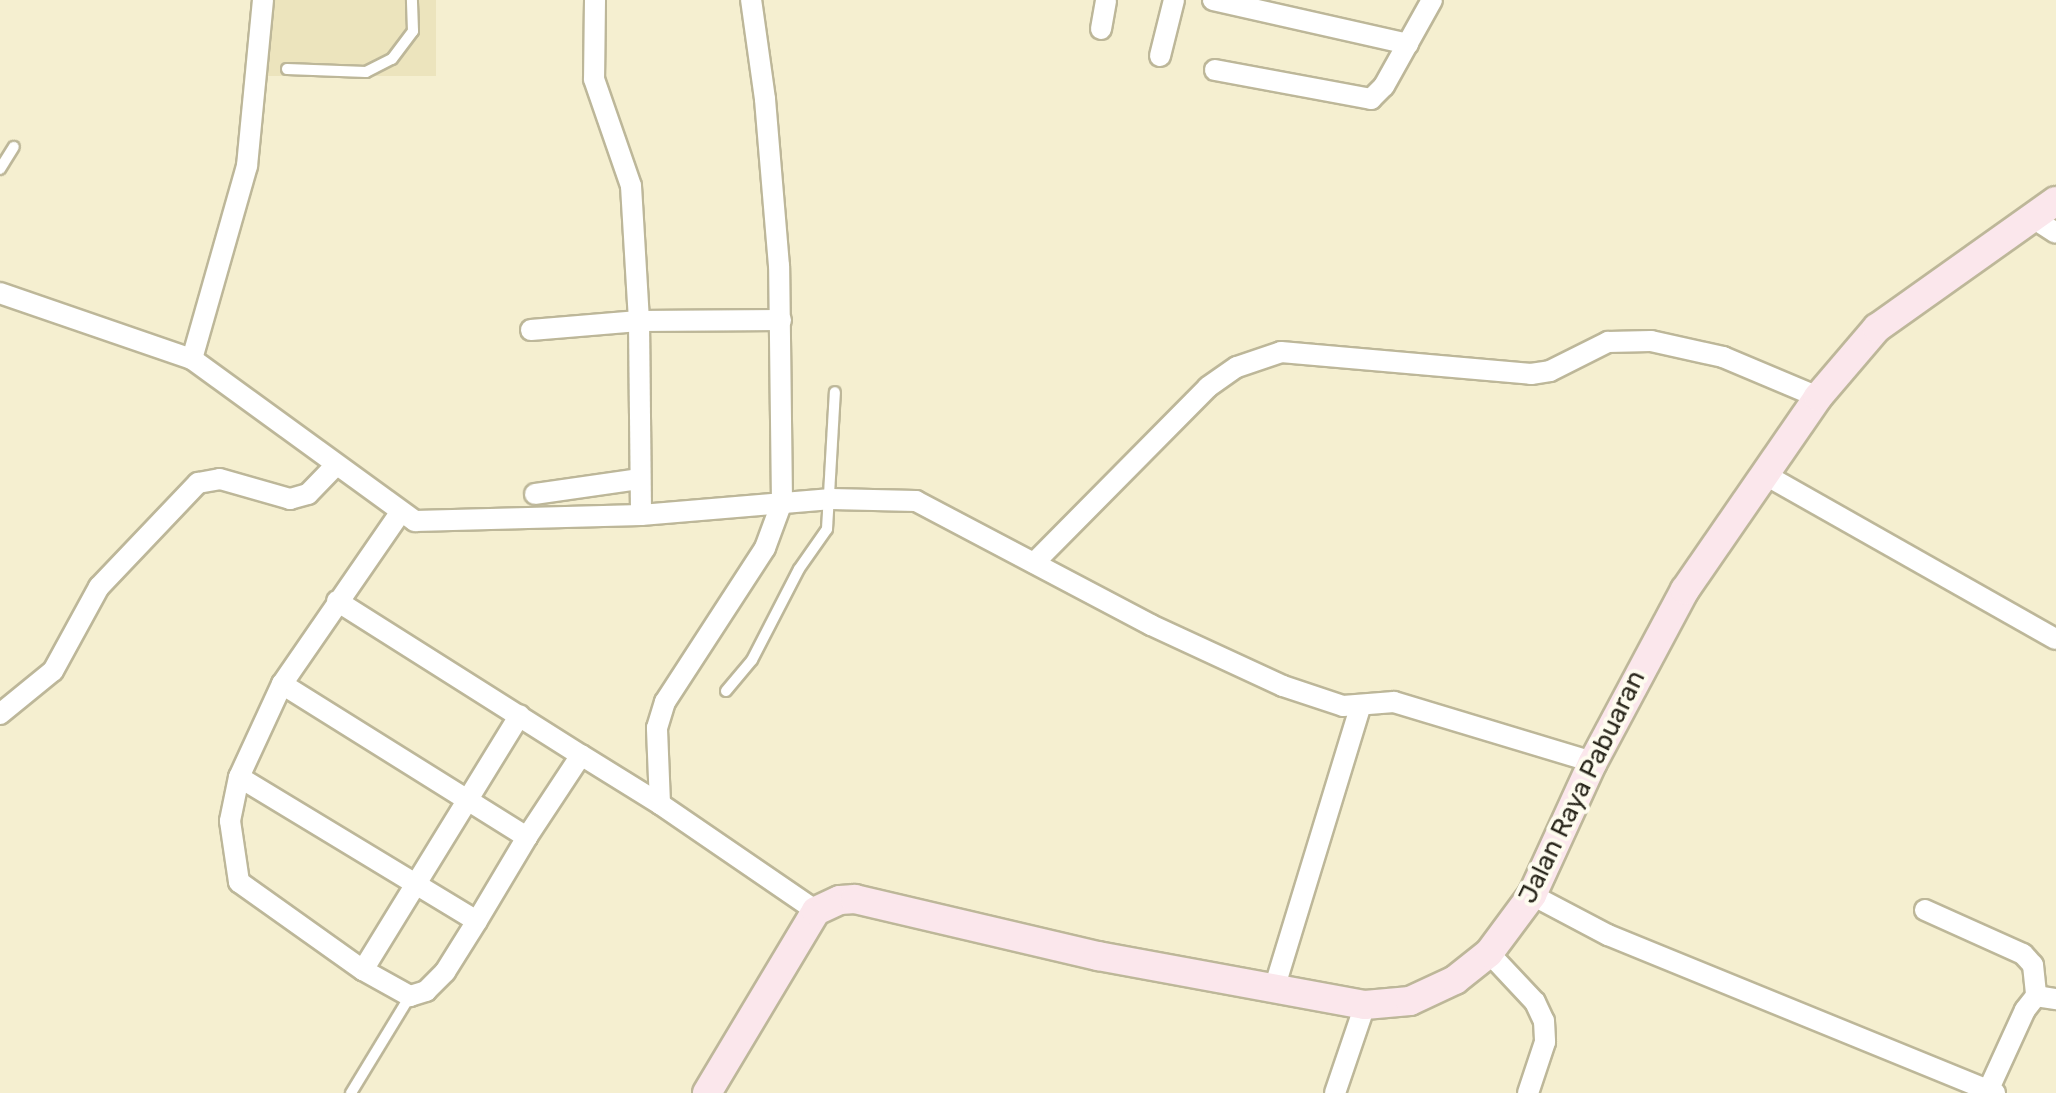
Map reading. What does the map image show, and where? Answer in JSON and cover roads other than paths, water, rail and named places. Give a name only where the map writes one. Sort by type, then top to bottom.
[{"type":"street","points":[[192,359],[247,166],[263,0]]},
{"type":"street","points":[[595,0],[594,79],[631,186],[639,321],[641,515]]},
{"type":"street","points":[[660,804],[657,728],[665,702],[765,548],[782,502],[781,320],[765,99],[751,0]]},
{"type":"street","points":[[1101,29],[1106,0]]},
{"type":"street","points":[[1160,56],[1174,0]]},
{"type":"street","points":[[1213,0],[1408,44]]},
{"type":"street","points":[[1215,70],[1371,99],[1408,44],[1432,0]]},
{"type":"street","name":"Jalan Raya Pabuaran","points":[[816,911],[855,899],[1098,956],[1365,1005],[1422,997],[1455,980],[1489,953],[1532,895],[1593,762],[1685,590],[1762,473],[1818,397],[1877,328],[2044,225],[2056,201]]},
{"type":"street","points":[[0,293],[192,359],[400,513],[422,522],[641,515],[831,499],[916,501],[1151,625],[1283,686],[1360,708],[1394,702],[1593,762]]},
{"type":"street","points":[[531,330],[639,321],[781,320]]},
{"type":"street","points":[[1034,563],[1208,387],[1237,367],[1281,352],[1531,374],[1550,371],[1608,342],[1651,341],[1723,357],[1818,397]]},
{"type":"street","points":[[0,714],[53,671],[99,587],[198,483],[220,479],[290,499],[308,494],[335,466]]},
{"type":"street","points":[[1762,473],[2055,639]]},
{"type":"street","points":[[535,494],[639,479]]},
{"type":"street","points":[[400,513],[282,684],[239,777],[230,821],[239,882],[363,970],[410,996],[426,991],[445,972],[581,755]]},
{"type":"street","points":[[337,601],[660,804],[816,911],[707,1093]]},
{"type":"street","points":[[282,684],[527,837]]},
{"type":"street","points":[[1274,989],[1360,708]]},
{"type":"street","points":[[363,970],[520,715]]},
{"type":"street","points":[[239,777],[477,921]]},
{"type":"street","points":[[1532,895],[1608,935],[1990,1092],[2006,1041],[2046,998],[2033,965],[2023,954],[1925,910]]},
{"type":"street","points":[[1489,953],[1535,1002],[1544,1021],[1545,1042],[1528,1093]]},
{"type":"street","points":[[1335,1093],[1365,1005]]},
{"type":"lane","points":[[287,69],[366,72],[392,59],[413,31],[412,0]]},
{"type":"lane","points":[[0,169],[14,147]]},
{"type":"lane","points":[[726,691],[752,660],[799,569],[821,539],[831,518],[835,392]]},
{"type":"lane","points":[[351,1093],[410,996]]}]
